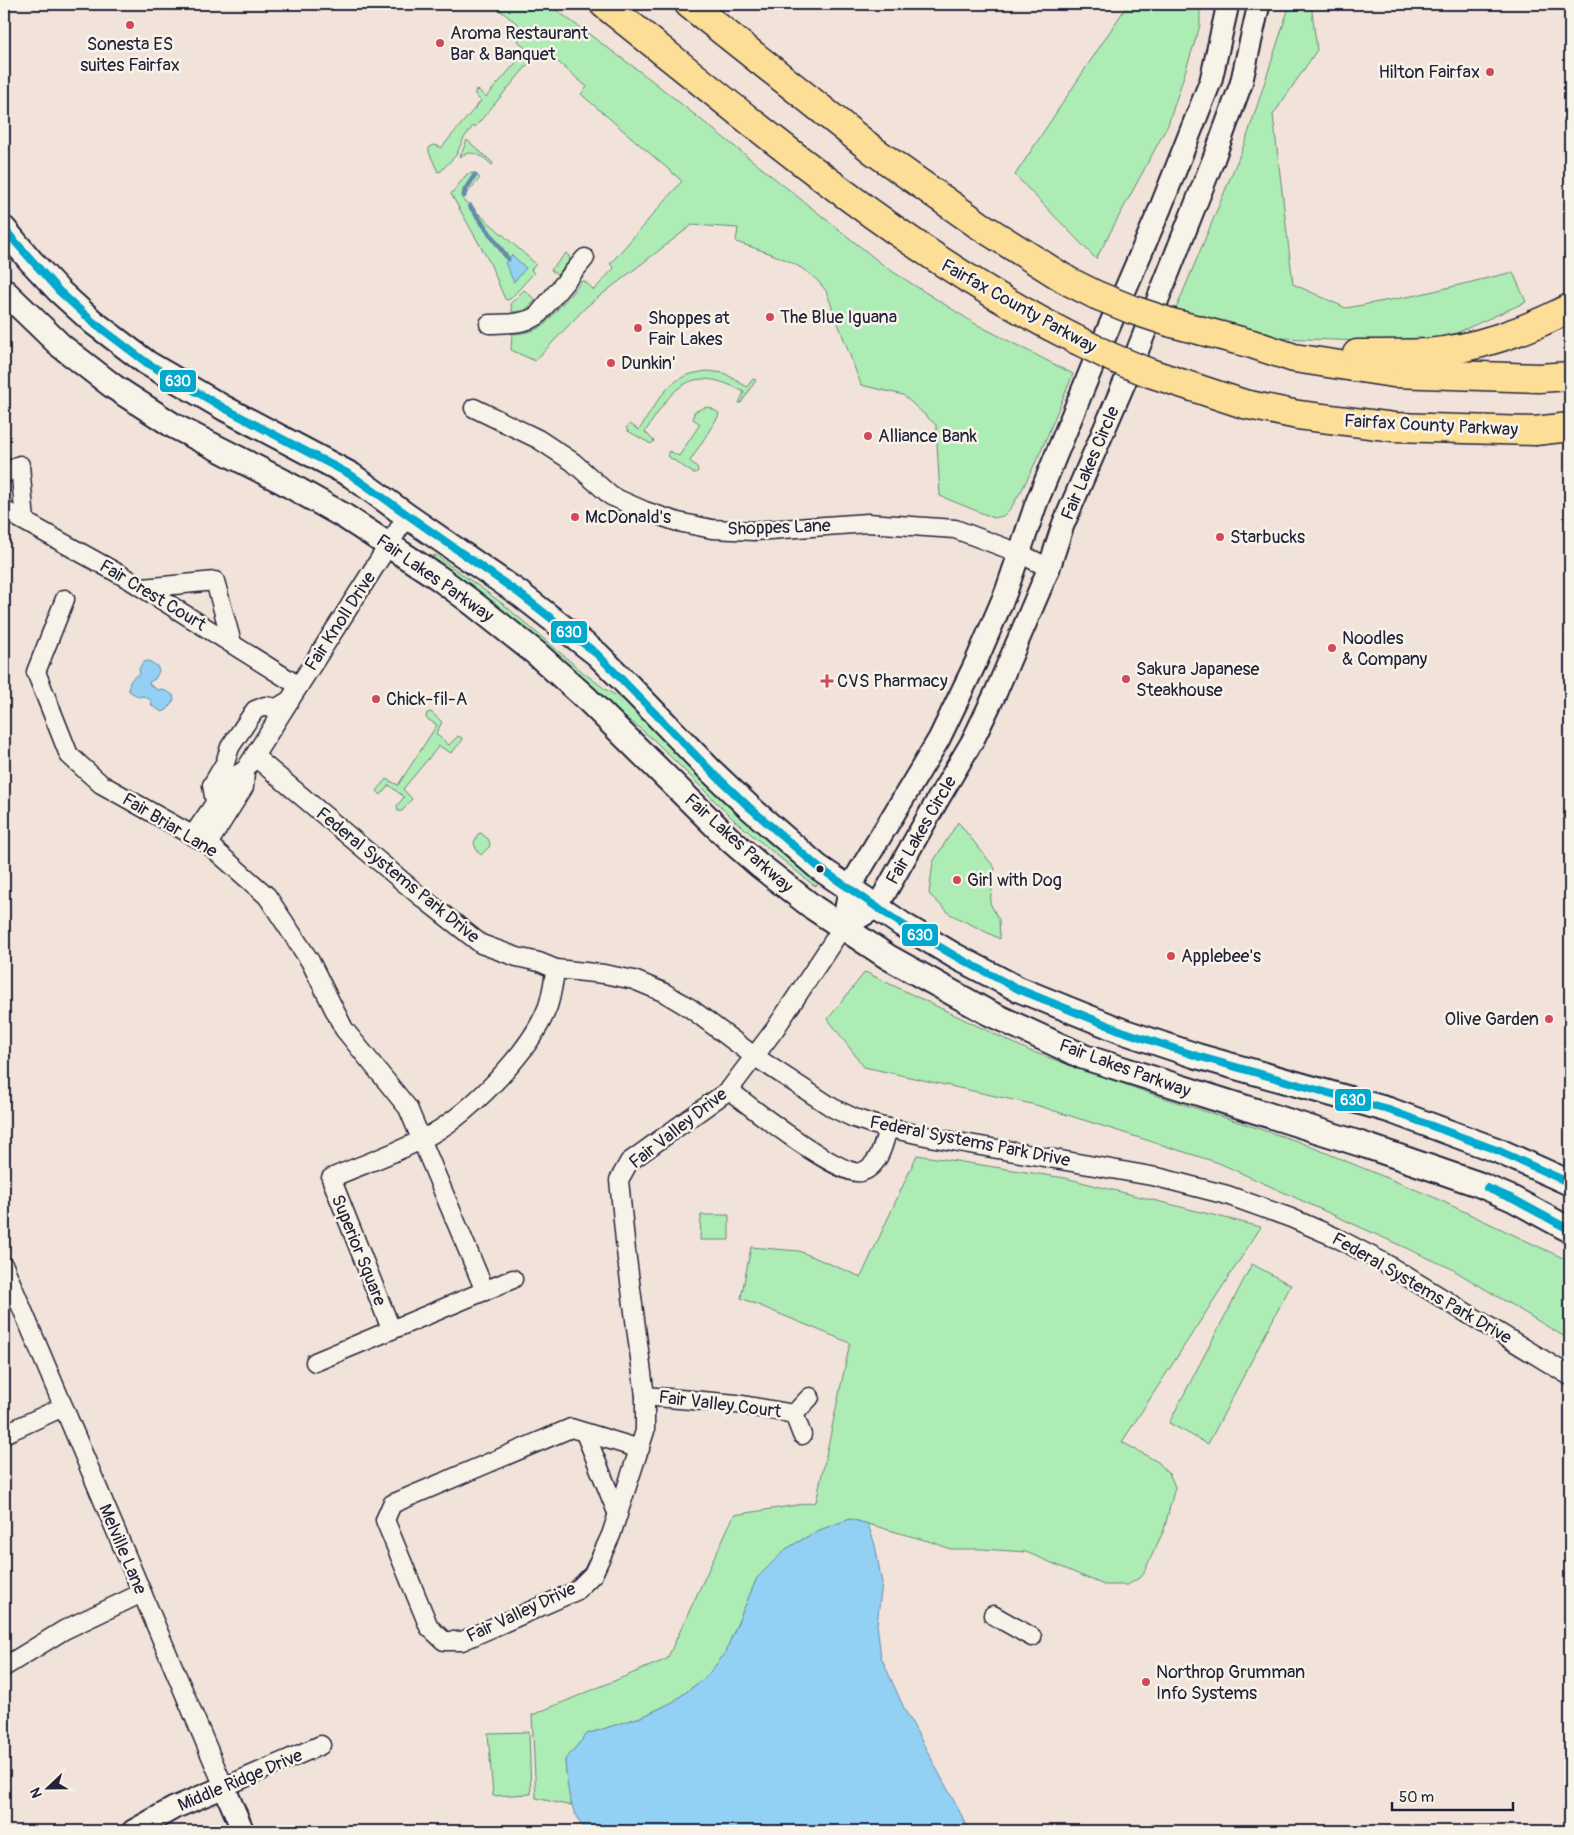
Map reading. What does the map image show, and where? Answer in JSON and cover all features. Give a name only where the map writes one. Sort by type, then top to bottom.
[{"type":"highway","points":[[582,4],[778,142]]},
{"type":"highway","name":"Fairfax County Parkway","points":[[604,4],[778,142],[858,203],[938,260],[1039,321],[1114,358],[1150,373],[1244,404],[1298,415],[1394,427],[1535,431],[1570,426]]},
{"type":"highway","points":[[689,4],[874,151],[980,225],[1068,281],[1096,295],[1172,324],[1252,344],[1294,358],[1393,372],[1539,378],[1570,376]]},
{"type":"highway","points":[[1252,344],[1351,354],[1428,352],[1495,339],[1522,330],[1570,308]]},
{"type":"highway","points":[[1535,431],[1570,433]]},
{"type":"main road","name":"Fair Lakes Parkway","points":[[4,229],[59,291],[93,322],[147,363],[224,408],[351,475],[520,594],[597,654],[711,771],[818,867],[850,887],[903,925],[955,956],[1018,989],[1122,1031],[1197,1056],[1389,1110],[1499,1151],[1570,1183]]},
{"type":"main road","name":"Fair Lakes Parkway","points":[[4,291],[61,346],[114,388],[174,426],[344,516],[455,589],[536,654],[588,699],[728,838],[788,888],[842,928],[888,957],[987,1012],[1084,1056],[1162,1083],[1367,1146],[1478,1184],[1513,1199],[1570,1230]]},
{"type":"street","name":"Fair Lakes Circle","points":[[842,928],[850,887],[946,726],[980,654],[1007,590],[1036,504],[1097,355],[1160,209],[1211,80],[1228,4]]},
{"type":"street","name":"Fair Lakes Circle","points":[[842,928],[877,907],[973,740],[1049,568],[1063,525],[1129,372],[1217,148],[1241,84],[1259,4]]},
{"type":"street","points":[[489,324],[521,323],[536,316],[586,258]]},
{"type":"street","name":"Shoppes Lane","points":[[474,408],[538,439],[574,462],[611,496],[645,512],[678,522],[712,529],[754,531],[868,523],[910,524],[955,529],[1019,553],[1049,568]]},
{"type":"street","points":[[4,474],[20,465],[25,521]]},
{"type":"street","name":"Fair Crest Court","points":[[4,510],[143,588],[232,643],[294,693]]},
{"type":"street","name":"Fair Knoll Drive","points":[[200,839],[223,804],[233,777],[249,763],[407,516]]},
{"type":"street","points":[[143,588],[215,581],[232,643]]},
{"type":"street","name":"Fair Briar Lane","points":[[65,600],[36,672],[69,755],[101,784],[200,839],[267,896],[310,961],[344,1029],[408,1108],[421,1140]]},
{"type":"street","points":[[223,804],[212,785],[225,763],[230,747],[255,710],[265,706],[276,708],[294,693]]},
{"type":"street","name":"Federal Systems Park Drive","points":[[249,763],[481,944],[556,969],[604,974],[634,980],[663,992],[690,1008],[754,1056],[834,1108],[854,1118],[888,1128],[1157,1176],[1227,1195],[1291,1218],[1336,1237],[1383,1262],[1570,1376]]},
{"type":"street","name":"Fair Valley Drive","points":[[640,1449],[571,1428],[392,1504],[385,1520],[429,1627],[444,1641],[462,1641],[576,1591],[593,1574],[612,1535],[640,1449],[645,1431],[646,1396],[626,1251],[619,1180],[630,1162],[729,1090],[776,1028],[842,928]]},
{"type":"street","name":"Superior Square","points":[[391,1329],[331,1178],[421,1140],[457,1116],[480,1097],[518,1054],[534,1031],[548,1006],[556,969]]},
{"type":"street","points":[[729,1090],[757,1113],[799,1142],[833,1164],[851,1172],[862,1172],[873,1164],[882,1150],[888,1128]]},
{"type":"street","points":[[421,1140],[485,1291]]},
{"type":"street","name":"Melville Lane","points":[[4,1266],[243,1831]]},
{"type":"street","points":[[316,1362],[513,1279]]},
{"type":"street","name":"Fair Valley Court","points":[[646,1396],[737,1404],[794,1414]]},
{"type":"street","points":[[802,1435],[794,1414],[810,1397]]},
{"type":"street","points":[[4,1434],[63,1407]]},
{"type":"street","points":[[586,1433],[618,1515]]},
{"type":"street","points":[[4,1667],[64,1630],[142,1594]]},
{"type":"street","points":[[992,1615],[1032,1637]]},
{"type":"street","name":"Middle Ridge Drive","points":[[133,1831],[174,1808],[321,1745]]},
{"type":"green space","points":[[492,4],[548,4],[650,79],[887,268],[974,323],[1073,374],[1041,451],[1011,508],[1003,516],[994,518],[940,496],[936,425],[903,395],[861,385],[826,291],[808,273],[786,260],[736,242],[738,228],[692,225],[587,306],[535,361],[511,350],[512,334],[525,333],[545,324],[583,280],[594,290],[614,268],[610,264],[682,181],[581,94],[587,87],[542,48],[475,127],[473,126],[464,138],[456,155],[438,172],[429,148],[432,145],[441,148],[481,101],[475,95],[475,91],[478,90],[486,97],[527,50],[518,41],[525,30]]},
{"type":"green space","points":[[1128,4],[1200,4],[1200,26],[1168,125],[1096,259],[1015,175]]},
{"type":"green space","points":[[1290,4],[1311,4],[1317,50],[1273,115],[1293,284],[1346,308],[1417,295],[1513,272],[1526,302],[1443,339],[1363,341],[1280,338],[1176,309],[1246,140]]},
{"type":"green space","points":[[467,140],[493,163],[492,165],[481,156],[473,153],[460,157]]},
{"type":"green space","points":[[473,173],[480,178],[462,199],[536,264],[531,270],[534,273],[510,299],[506,300],[504,297],[490,263],[451,194],[467,174]]},
{"type":"green space","points":[[566,253],[570,260],[557,275],[551,270]]},
{"type":"green space","points":[[524,290],[536,300],[524,311],[512,312],[511,303]]},
{"type":"green space","points":[[707,371],[724,373],[747,387],[753,379],[756,380],[741,403],[739,403],[744,392],[725,383],[709,379],[696,380],[684,384],[665,403],[645,432],[654,441],[651,444],[628,431],[626,428],[630,424],[639,430],[659,398],[672,384],[688,375]]},
{"type":"green space","points":[[709,407],[719,413],[690,461],[697,467],[698,471],[693,473],[669,457],[668,454],[669,451],[679,456],[700,424],[693,419],[694,412]]},
{"type":"green space","points":[[434,555],[503,604],[585,674],[627,702],[723,801],[816,880],[818,884],[816,886],[812,884],[735,821],[656,742],[600,699],[432,559]]},
{"type":"green space","points":[[431,712],[442,722],[436,734],[449,745],[458,736],[462,738],[462,741],[451,753],[439,746],[403,789],[412,799],[402,811],[398,811],[397,806],[404,797],[389,785],[381,795],[377,791],[386,779],[398,785],[437,725],[426,718],[427,713]]},
{"type":"green space","points":[[958,822],[995,868],[990,903],[999,920],[1000,939],[950,914],[929,894],[933,862]]},
{"type":"green space","points":[[481,833],[489,840],[490,846],[481,855],[474,843],[478,834]]},
{"type":"green space","points":[[865,972],[1030,1051],[1158,1096],[1297,1141],[1431,1196],[1567,1260],[1570,1263],[1570,1340],[1450,1268],[1219,1163],[1036,1105],[864,1067],[828,1019]]},
{"type":"green space","points":[[917,1155],[1065,1178],[1261,1227],[1122,1442],[1158,1462],[1170,1475],[1175,1487],[1164,1530],[1142,1576],[1128,1585],[1104,1585],[1026,1552],[950,1549],[850,1519],[817,1531],[786,1549],[757,1578],[724,1655],[706,1677],[673,1702],[644,1716],[587,1734],[565,1760],[571,1806],[536,1798],[532,1715],[667,1659],[734,1515],[816,1502],[850,1343],[741,1298],[751,1247],[799,1251],[861,1277]]},
{"type":"green space","points":[[701,1215],[729,1215],[729,1240],[700,1240]]},
{"type":"green space","points":[[1252,1264],[1291,1285],[1208,1444],[1169,1423]]},
{"type":"green space","points":[[529,1732],[531,1794],[493,1796],[488,1733]]},
{"type":"water","points":[[512,255],[526,268],[514,282],[505,263]]},
{"type":"water","points":[[149,661],[157,666],[159,671],[155,679],[149,682],[150,685],[173,695],[174,700],[167,710],[162,712],[152,706],[151,700],[143,696],[139,697],[129,691],[130,682],[140,674],[139,669],[143,662]]},
{"type":"water","points":[[850,1519],[868,1524],[875,1545],[882,1583],[877,1624],[881,1657],[904,1708],[970,1831],[586,1831],[572,1807],[565,1760],[587,1734],[644,1716],[673,1702],[706,1677],[724,1655],[757,1578],[786,1549],[817,1531]]},
{"type":"waterway","points":[[464,196],[465,190],[475,175]]},
{"type":"waterway","points":[[470,206],[508,259]]},
{"type":"transit line","name":"630","points":[[4,229],[59,291],[93,322],[147,363],[224,408],[351,475],[520,594],[597,654],[711,771],[818,867],[903,925],[955,956],[1018,989],[1122,1031],[1197,1056],[1389,1110],[1499,1151],[1570,1183]]},
{"type":"transit line","name":"630","points":[[1487,1188],[1513,1199],[1570,1230]]},
{"type":"place","name":"Sonesta ES suites Fairfax","points":[[130,25]]},
{"type":"place","name":"Aroma Restaurant Bar & Banquet","points":[[440,43]]},
{"type":"place","name":"Hilton Fairfax","points":[[1490,72]]},
{"type":"place","name":"The Blue Iguana","points":[[770,317]]},
{"type":"place","name":"Shoppes at Fair Lakes","points":[[638,328]]},
{"type":"place","name":"Dunkin'","points":[[611,363]]},
{"type":"place","name":"Alliance Bank","points":[[868,436]]},
{"type":"place","name":"McDonald's","points":[[575,517]]},
{"type":"place","name":"Starbucks","points":[[1220,537]]},
{"type":"place","name":"Noodles & Company","points":[[1332,648]]},
{"type":"place","name":"Sakura Japanese Steakhouse","points":[[1126,679]]},
{"type":"place","name":"CVS Pharmacy","points":[[827,681]]},
{"type":"place","name":"Chick-fil-A","points":[[376,699]]},
{"type":"place","name":"Girl with Dog","points":[[957,880]]},
{"type":"place","name":"Applebee's","points":[[1171,956]]},
{"type":"place","name":"Olive Garden","points":[[1549,1019]]},
{"type":"place","name":"Northrop Grumman Info Systems","points":[[1146,1682]]}]
